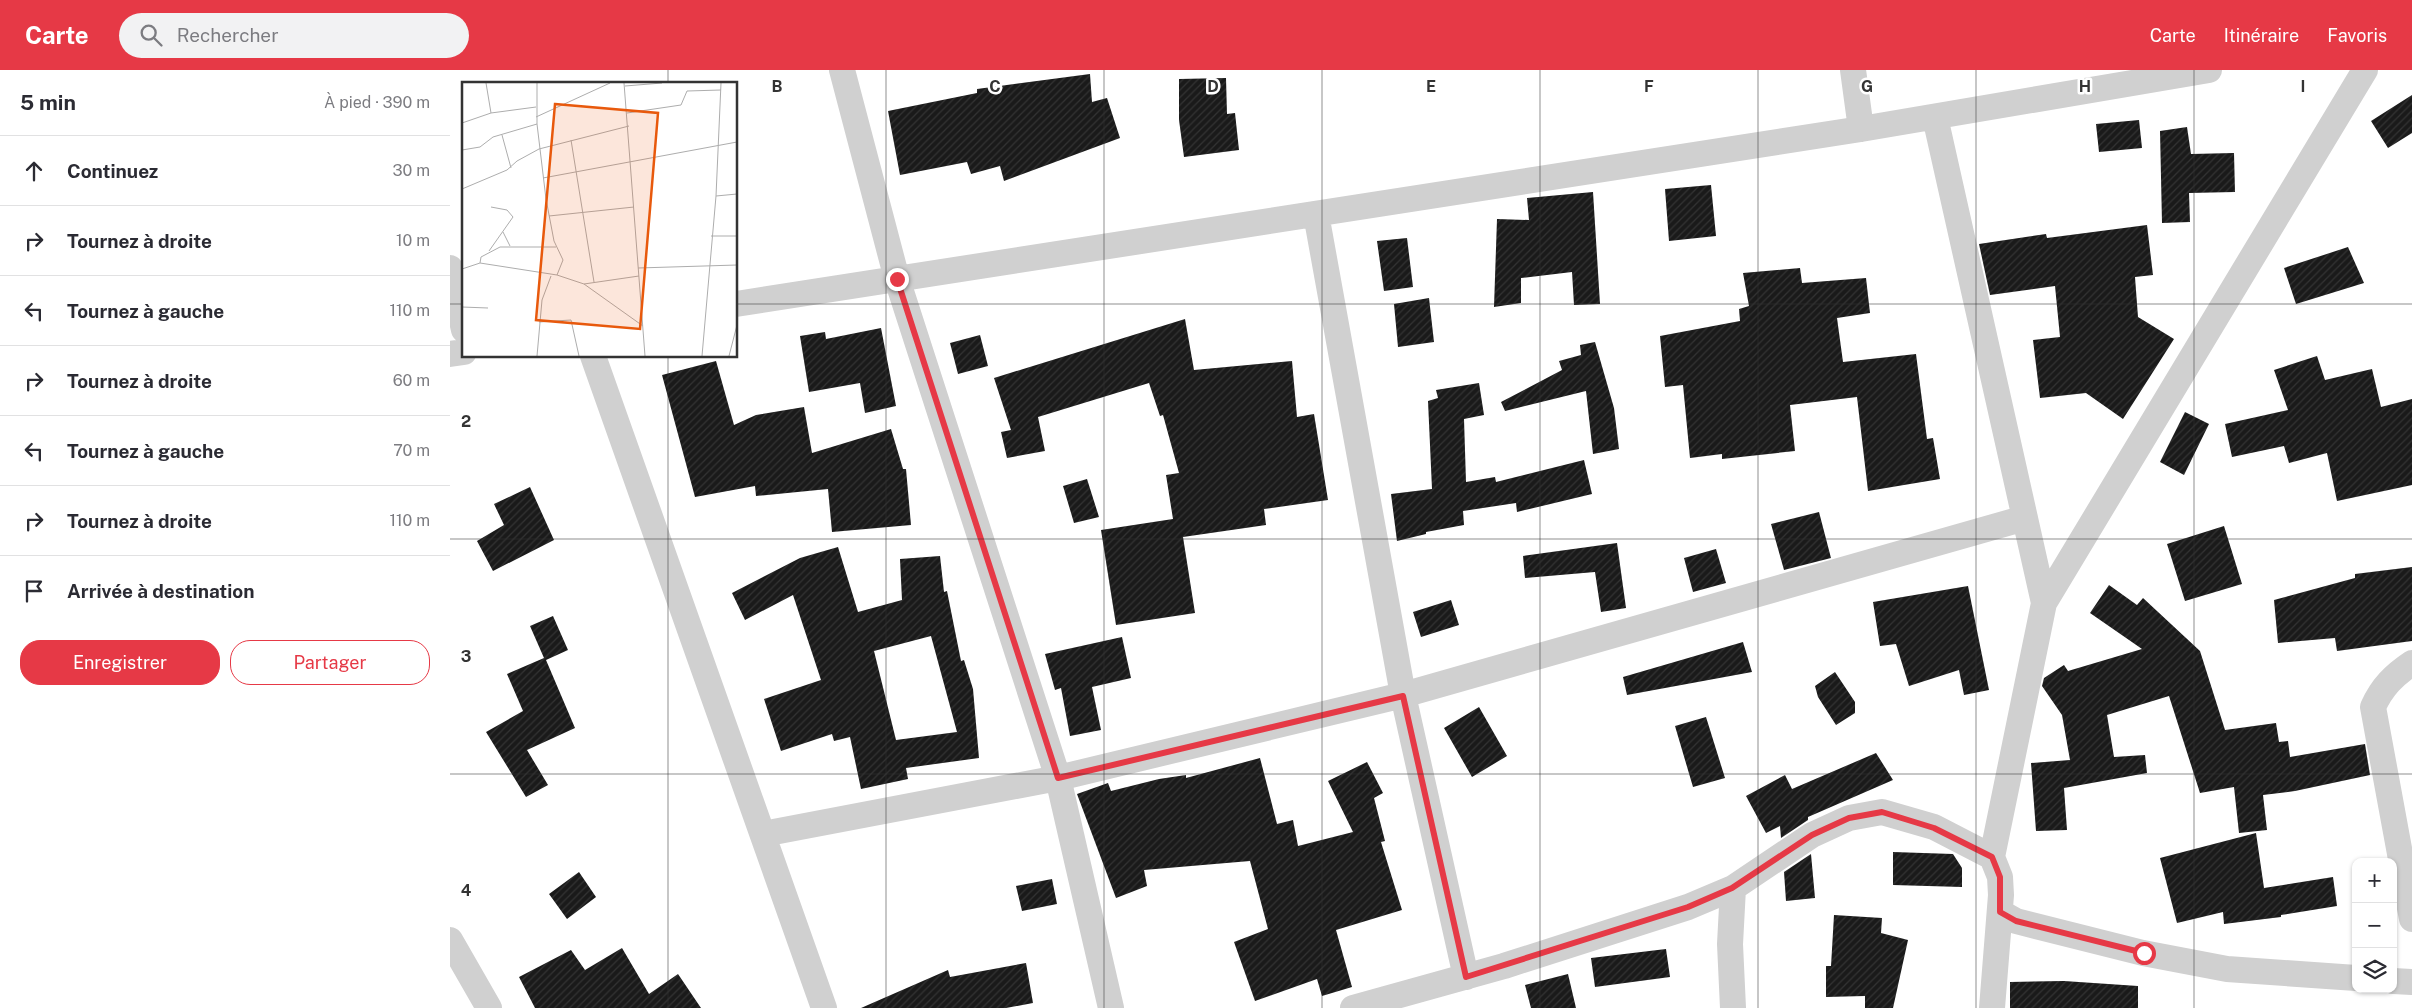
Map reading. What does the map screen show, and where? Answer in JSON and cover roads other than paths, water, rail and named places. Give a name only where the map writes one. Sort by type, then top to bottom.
[{"type":"street","points":[[842,70],[897,279],[1058,778],[1110,1008]]},
{"type":"street","points":[[1854,70],[1861,129]]},
{"type":"street","points":[[738,304],[1861,129],[2209,70]]},
{"type":"street","points":[[1992,1008],[2000,912],[2000,877],[1992,857],[2044,602],[2365,70]]},
{"type":"street","points":[[1935,117],[2044,602]]},
{"type":"street","points":[[1316,214],[1403,696],[1466,977]]},
{"type":"street","points":[[450,268],[462,321]]},
{"type":"street","points":[[594,358],[824,1008]]},
{"type":"street","points":[[763,834],[1058,778],[1403,696],[2025,518]]},
{"type":"street","points":[[2412,663],[2395,674],[2379,694],[2373,707],[2412,919]]},
{"type":"street","points":[[1353,1008],[1466,977],[1688,907],[1732,888],[1812,835],[1849,818],[1882,812],[1934,828],[1992,857]]},
{"type":"street","points":[[1732,888],[1730,944],[1733,1008]]},
{"type":"street","points":[[2000,912],[2025,923],[2144,953],[2227,969],[2352,978]]},
{"type":"street","points":[[450,940],[489,1008]]},
{"type":"street","points":[[2397,981],[2412,982]]}]
